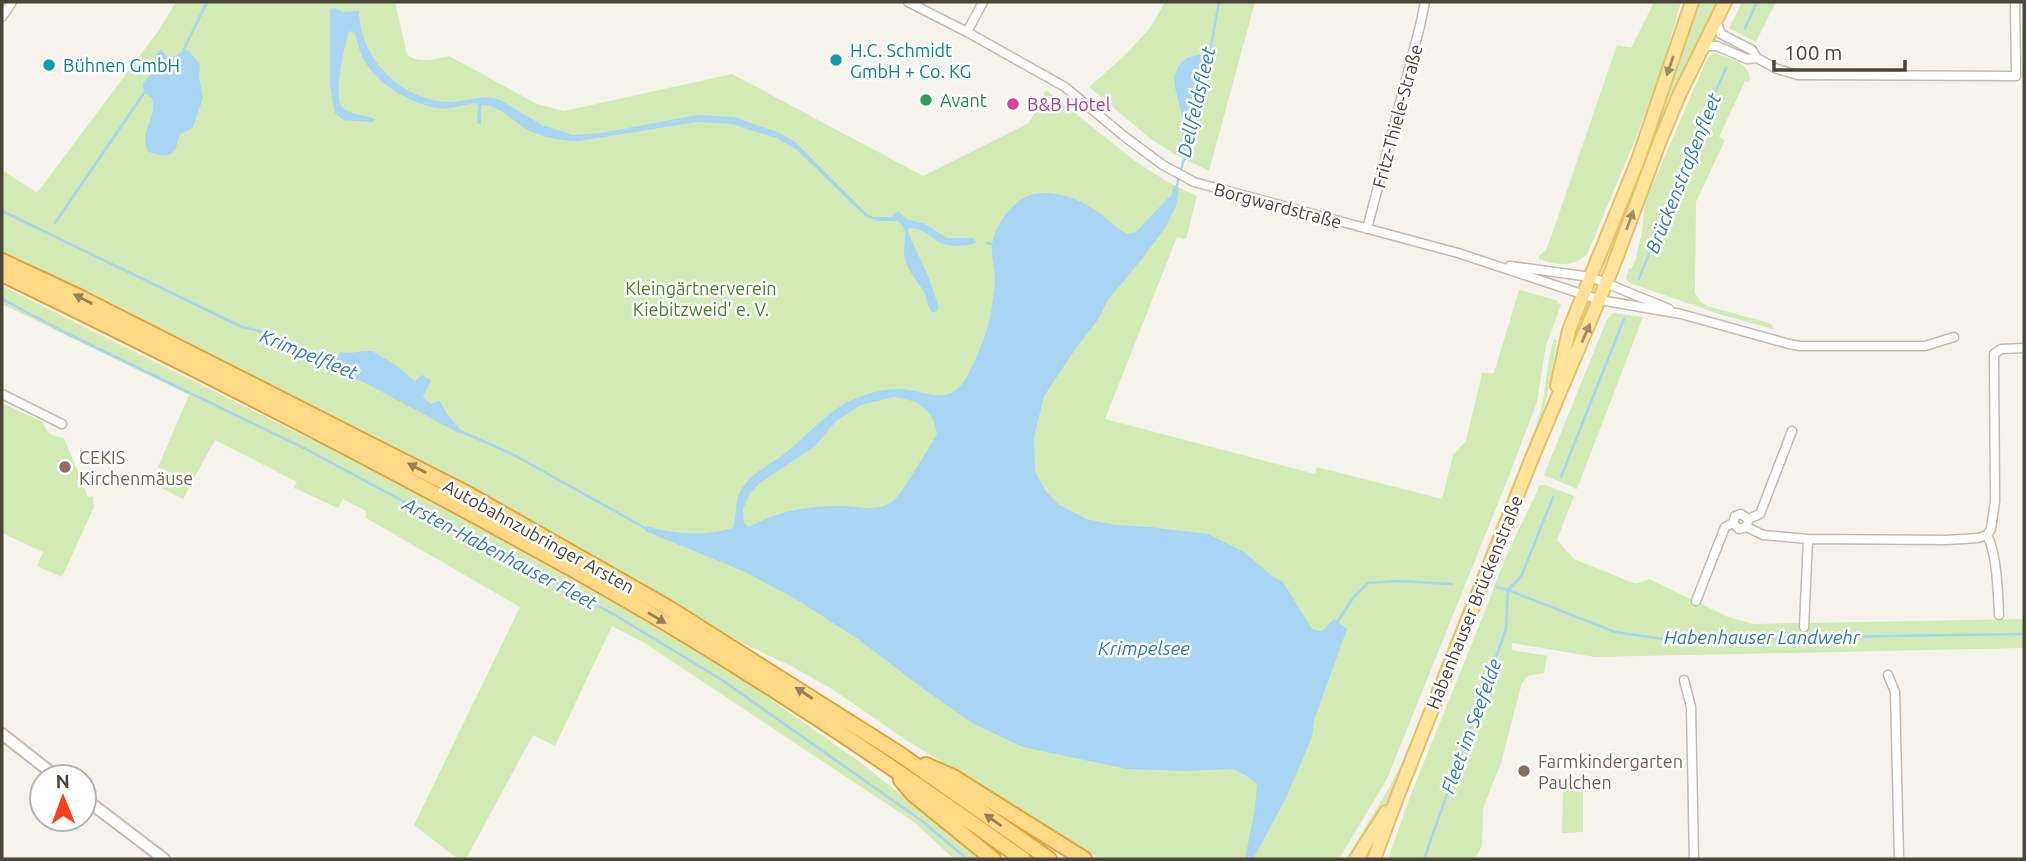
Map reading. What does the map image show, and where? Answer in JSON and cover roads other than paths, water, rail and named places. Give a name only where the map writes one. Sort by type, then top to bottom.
[{"type":"highway","name":"Autobahnzubringer Arsten","points":[[2,261],[89,302],[466,493],[667,607],[898,753],[1049,859]]},
{"type":"highway","name":"Autobahnzubringer Arsten","points":[[2,274],[353,450],[611,590],[887,763],[1023,859]]},
{"type":"highway","points":[[898,753],[953,777],[1084,859]]},
{"type":"highway","points":[[887,763],[913,794],[993,859]]},
{"type":"main road","name":"Habenhauser Brückenstraße","points":[[1552,410],[1569,330],[1638,160],[1692,2]]},
{"type":"main road","name":"Habenhauser Brückenstraße","points":[[1374,859],[1552,410],[1600,300],[1660,141],[1725,2]]},
{"type":"main road","name":"Habenhauser Brückenstraße","points":[[1356,859],[1398,794]]},
{"type":"street","points":[[2,17],[12,2]]},
{"type":"street","name":"Borgwardstraße","points":[[908,2],[1065,87],[1125,137],[1169,168],[1193,181],[1458,253],[1584,294]]},
{"type":"street","points":[[967,32],[983,2]]},
{"type":"street","name":"Fritz-Thiele-Straße","points":[[1367,229],[1424,2]]},
{"type":"street","points":[[1716,20],[1721,34],[1752,50],[1757,58],[1777,69],[1798,75],[2016,76],[2015,2]]},
{"type":"street","points":[[1703,46],[1717,46],[1747,59],[1757,58]]},
{"type":"street","name":"Borgwardstraße","points":[[1486,263],[1591,277]]},
{"type":"street","points":[[1591,277],[1681,314]]},
{"type":"street","points":[[1584,294],[1600,300],[1681,314],[1800,346],[1925,346],[1954,337]]},
{"type":"street","points":[[1696,601],[1726,527],[1733,523],[1738,514],[1745,515],[1747,523],[1763,535],[1808,539],[1947,541],[1987,535],[1992,529],[1996,500],[1994,354],[2001,349],[2024,348]]},
{"type":"street","points":[[2,394],[62,424]]},
{"type":"street","points":[[1747,523],[1759,514],[1792,431]]},
{"type":"street","points":[[1987,535],[1997,578],[1999,615]]},
{"type":"street","points":[[1804,627],[1808,539]]},
{"type":"street","points":[[1888,675],[1895,691],[1899,859]]},
{"type":"street","points":[[1684,680],[1690,707],[1694,859]]},
{"type":"street","points":[[2,734],[39,763]]},
{"type":"street","points":[[98,808],[164,859]]},
{"type":"water","points":[[330,9],[343,12],[359,11],[361,29],[375,60],[386,74],[415,94],[449,102],[493,98],[542,125],[573,135],[601,133],[698,115],[734,117],[780,133],[795,142],[868,215],[892,217],[898,211],[906,219],[925,224],[947,238],[974,238],[976,243],[958,246],[944,244],[921,231],[908,229],[939,308],[932,312],[924,292],[906,263],[905,234],[898,221],[879,221],[865,216],[796,149],[776,138],[732,124],[697,122],[579,141],[567,140],[548,137],[524,128],[497,109],[483,105],[481,124],[477,123],[478,106],[475,103],[437,108],[417,103],[389,87],[367,65],[355,33],[349,31],[340,71],[340,102],[343,108],[350,112],[375,119],[373,122],[343,120],[335,113],[330,83]]},
{"type":"water","points":[[161,49],[168,58],[185,49],[189,51],[200,64],[199,77],[203,98],[193,127],[180,135],[173,152],[163,156],[147,151],[145,135],[153,112],[153,103],[152,98],[144,93],[143,84],[153,69],[156,54]]},
{"type":"water","points":[[1206,54],[1212,56],[1186,160],[1181,157],[1186,133],[1174,77],[1179,65],[1188,57]]},
{"type":"water","name":"Krimpelsee","points":[[1174,185],[1179,188],[1176,206],[1165,228],[1108,300],[1097,321],[1044,396],[1034,437],[1035,471],[1045,490],[1058,504],[1086,519],[1115,525],[1208,534],[1244,552],[1283,582],[1312,629],[1322,631],[1334,619],[1347,629],[1314,720],[1312,737],[1286,798],[1253,859],[1245,859],[1257,784],[1247,776],[1233,769],[1127,769],[1023,747],[974,724],[858,639],[799,601],[743,571],[645,531],[647,526],[690,533],[733,528],[738,497],[748,480],[783,455],[838,408],[859,397],[884,390],[900,389],[945,395],[959,387],[977,355],[991,314],[995,282],[993,238],[1008,212],[1024,198],[1033,194],[1050,193],[1073,198],[1094,209],[1128,234],[1136,232],[1171,196]],"holes":[[[894,397],[918,403],[923,407],[932,418],[937,434],[908,482],[892,502],[873,508],[804,508],[782,513],[749,527],[744,523],[743,509],[750,493],[760,483],[815,446],[836,421],[861,405]]]},
{"type":"water","name":"Krimpelfleet","points":[[372,351],[415,381],[422,375],[431,380],[423,397],[431,404],[440,401],[460,429],[459,433],[333,366],[340,352]]},
{"type":"waterway","points":[[184,49],[207,2]]},
{"type":"waterway","name":"Dellfeldsfleet","points":[[1209,57],[1219,2]]},
{"type":"waterway","name":"Brückenstraßenfleet","points":[[1745,28],[1757,2]]},
{"type":"waterway","name":"Brückenstraßenfleet","points":[[1639,279],[1726,68]]},
{"type":"waterway","points":[[55,223],[144,93]]},
{"type":"waterway","name":"Dellfeldsfleet","points":[[1176,189],[1184,159]]},
{"type":"waterway","name":"Krimpelfleet","points":[[2,211],[242,327],[263,332],[319,357],[337,361]]},
{"type":"waterway","points":[[987,243],[992,244]]},
{"type":"waterway","name":"Arsten-Habenhauser Fleet","points":[[2,299],[64,332],[306,449],[615,615],[722,680],[922,821],[967,859]]},
{"type":"waterway","name":"Brückenstraßenfleet","points":[[1561,477],[1624,319]]},
{"type":"waterway","name":"Krimpelfleet","points":[[458,430],[514,455],[647,529]]},
{"type":"waterway","name":"Brückenstraßenfleet","points":[[1508,590],[1521,577],[1553,497]]},
{"type":"waterway","points":[[1338,621],[1353,598],[1368,583],[1398,581],[1452,584]]},
{"type":"waterway","name":"Habenhauser Landwehr","points":[[1496,587],[1615,632],[1670,640],[1731,634],[1765,638],[2024,634]]},
{"type":"waterway","name":"Fleet im Seefelde","points":[[1424,859],[1506,629],[1508,590]]},
{"type":"place","name":"H.C. Schmidt GmbH + Co. KG","points":[[836,60]]},
{"type":"place","name":"Bühnen GmbH","points":[[49,65]]},
{"type":"place","name":"Avant","points":[[926,100]]},
{"type":"place","name":"B&B Hotel","points":[[1013,104]]},
{"type":"place","name":"CEKIS Kirchenmäuse","points":[[65,467]]},
{"type":"place","name":"Farmkindergarten Paulchen","points":[[1524,771]]},
{"type":"park label","name":"Kleingärtnerverein Kiebitzweid' e. V.","points":[[701,298]]}]
